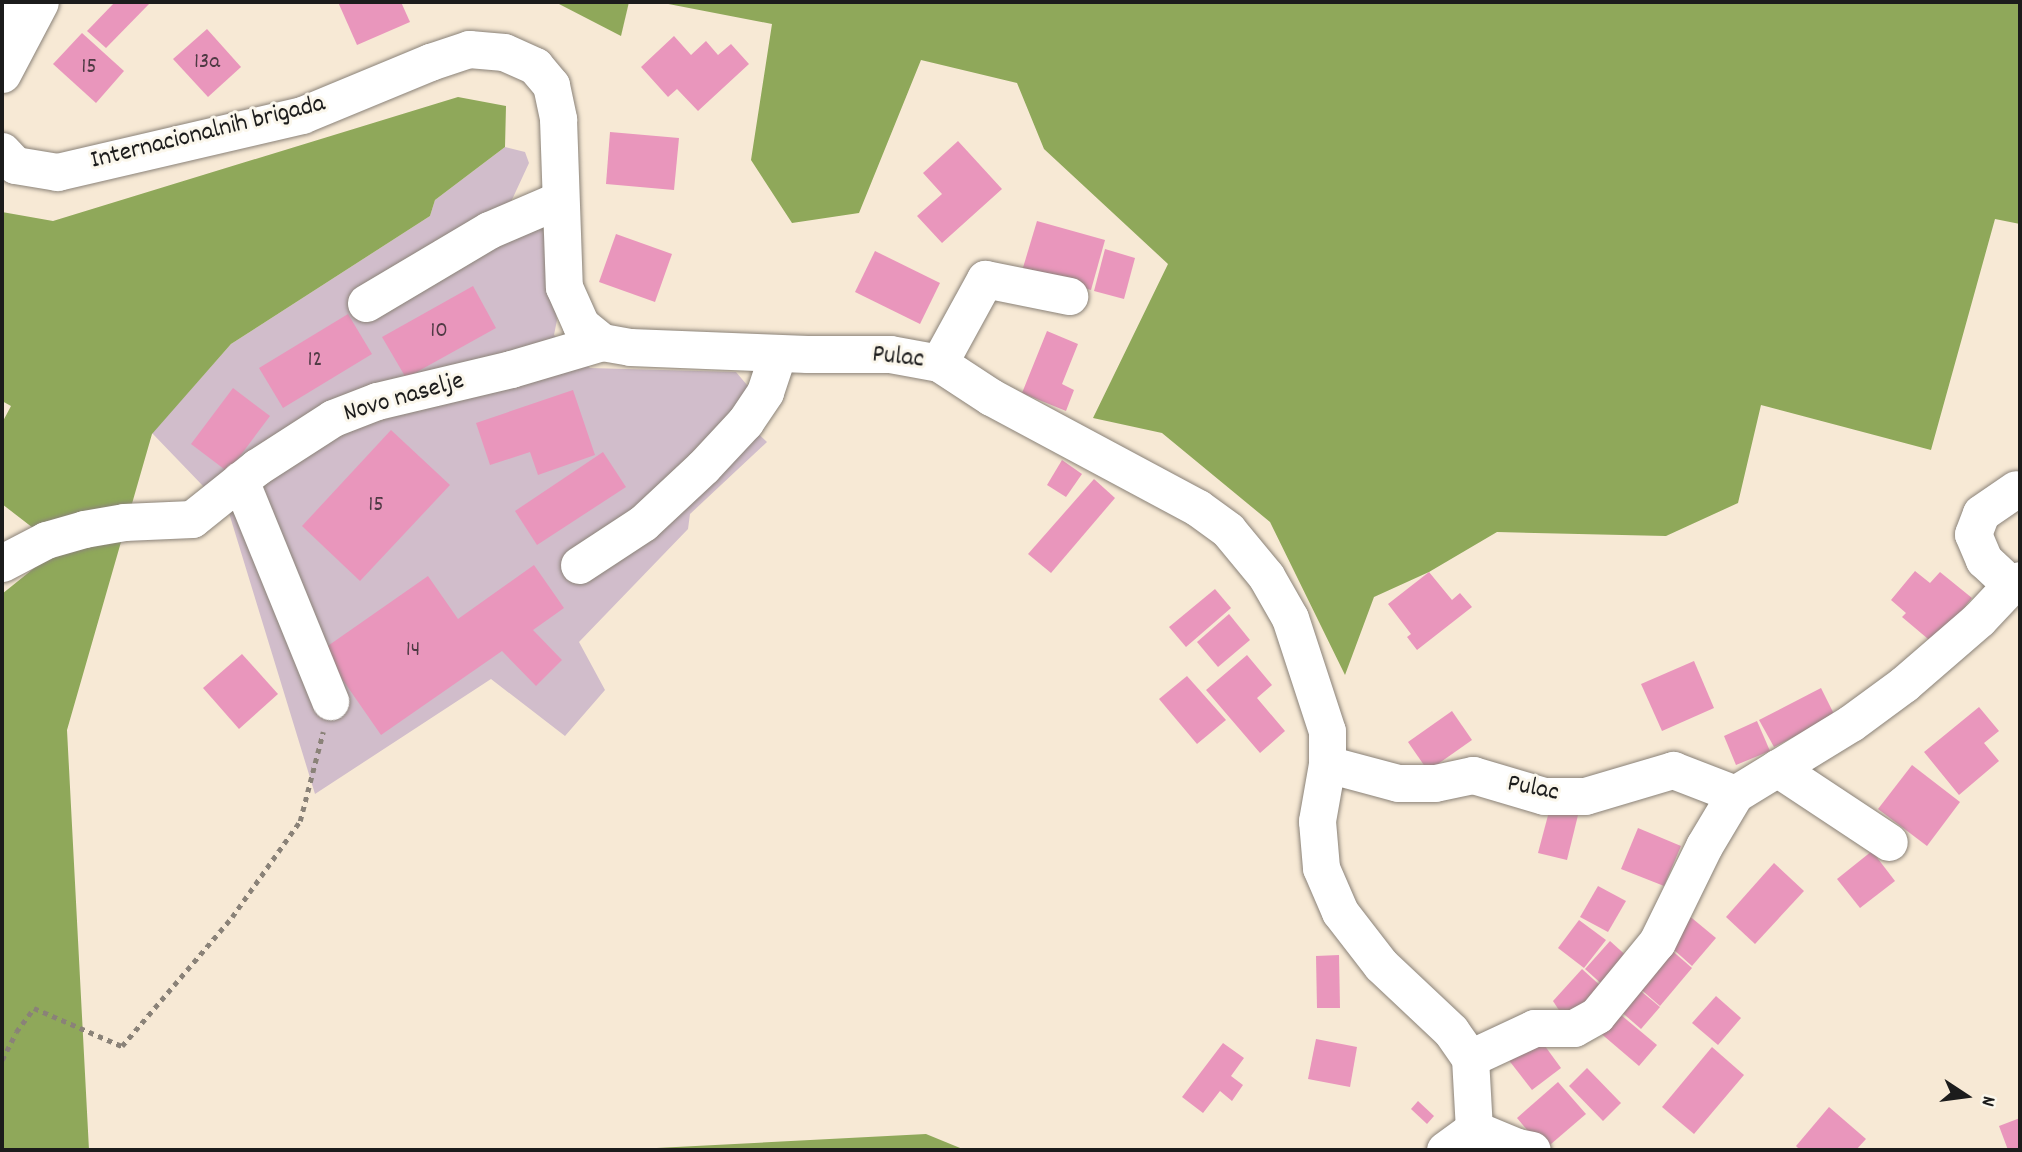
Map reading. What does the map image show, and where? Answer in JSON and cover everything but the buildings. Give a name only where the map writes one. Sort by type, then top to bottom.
[{"type":"street","points":[[2,13],[32,2]]},
{"type":"street","points":[[2,74],[32,2]]},
{"type":"street","name":"Internacionalnih brigada","points":[[2,151],[15,165],[57,172],[302,115],[430,62],[470,49],[504,52],[535,66],[551,85],[558,119],[559,200]]},
{"type":"street","points":[[366,303],[489,230],[559,200],[564,287],[581,325],[602,342]]},
{"type":"street","points":[[939,363],[985,279],[1069,296]]},
{"type":"street","name":"Pulac","points":[[602,342],[630,347],[890,354],[939,363],[992,397],[1198,508],[1228,530],[1266,576],[1290,618],[1327,731],[1326,764],[1317,821],[1321,869],[1340,912],[1381,965],[1451,1031],[1470,1058]]},
{"type":"street","name":"Novo naselje","points":[[2,564],[46,540],[84,529],[124,522],[192,519],[240,480],[333,418],[377,401],[512,369],[602,342]]},
{"type":"street","points":[[579,565],[643,523],[704,467],[745,422],[765,391],[778,353]]},
{"type":"street","points":[[240,480],[330,701]]},
{"type":"street","points":[[1532,1150],[1459,1140],[1470,1058],[1534,1028],[1574,1028],[1597,1016],[1657,942],[1704,846],[1735,793],[1851,723],[1904,684],[2016,582],[1984,560],[1973,534],[1981,513],[2016,489]]},
{"type":"street","name":"Pulac","points":[[1326,764],[1398,783],[1435,783],[1474,775],[1544,796],[1585,796],[1672,770],[1735,793]]},
{"type":"street","points":[[1777,768],[1889,842]]},
{"type":"path","points":[[2,1060],[16,1031],[34,1008],[122,1046],[232,918],[300,821],[330,701]]},
{"type":"shaded area","points":[[505,147],[525,152],[529,163],[510,204],[543,228],[557,320],[554,335],[590,368],[736,372],[747,385],[777,398],[753,429],[767,442],[690,514],[688,529],[579,642],[605,690],[565,736],[491,679],[315,794],[229,513],[152,433],[231,344],[430,216],[435,200]]},
{"type":"green space","points":[[629,2],[621,36],[559,4]]},
{"type":"green space","points":[[658,2],[2020,2],[2020,224],[1995,219],[1931,450],[1761,405],[1738,503],[1666,536],[1497,532],[1429,572],[1374,597],[1345,675],[1270,522],[1162,433],[1093,418],[1168,264],[1044,149],[1017,83],[921,60],[859,213],[792,223],[751,160],[772,24]]},
{"type":"green space","points":[[458,97],[506,106],[505,147],[435,200],[430,216],[231,344],[152,434],[67,730],[89,1150],[2,1150],[2,594],[59,548],[2,504],[2,423],[11,406],[2,401],[2,212],[53,221]]},
{"type":"green space","points":[[926,1134],[965,1150],[636,1150],[637,1149]]}]
